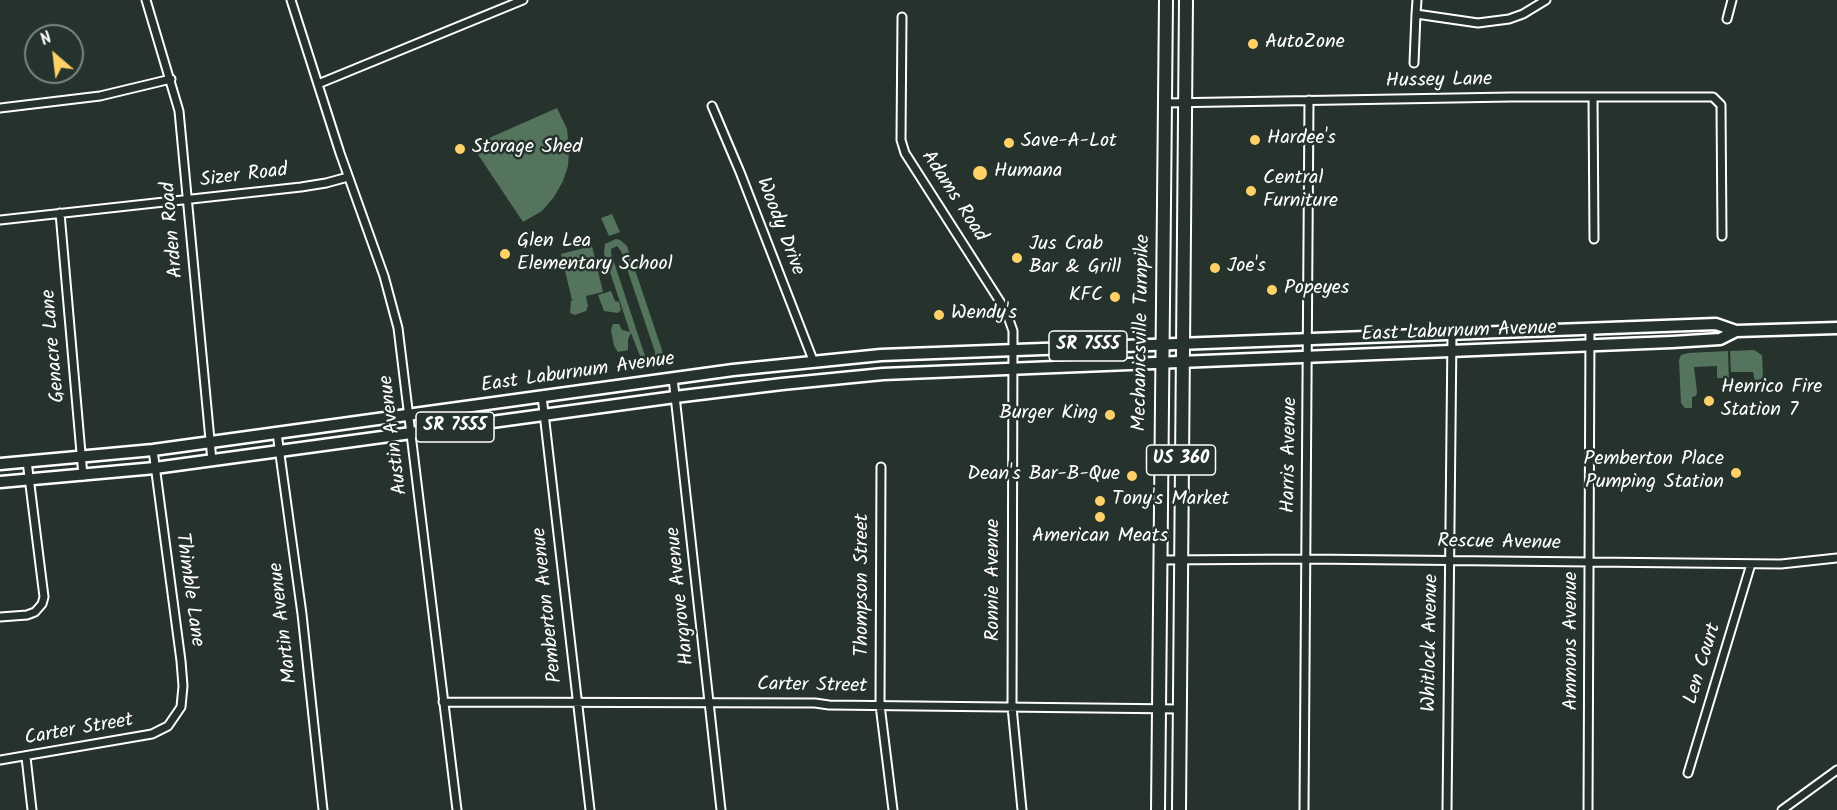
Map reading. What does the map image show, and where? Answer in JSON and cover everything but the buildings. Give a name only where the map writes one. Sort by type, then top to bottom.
[{"type":"highway","name":"Mechanicsville Turnpike","points":[[1158,810],[1166,0]]},
{"type":"highway","name":"Mechanicsville Turnpike","points":[[1179,810],[1186,0]]},
{"type":"main road","name":"East Laburnum Avenue","points":[[0,464],[153,450],[673,378],[813,360],[881,354],[1716,324],[1736,331],[1837,328]]},
{"type":"main road","name":"East Laburnum Avenue","points":[[0,482],[155,468],[675,397],[883,374],[1720,339],[1736,331]]},
{"type":"street","name":"Arden Road","points":[[146,0],[179,111],[212,461]]},
{"type":"street","name":"Austin Avenue","points":[[291,0],[348,177],[392,303],[410,415],[457,810]]},
{"type":"street","points":[[318,84],[523,0]]},
{"type":"street","points":[[1414,63],[1418,0]]},
{"type":"street","points":[[1416,14],[1479,23],[1495,22],[1523,14],[1546,0]]},
{"type":"street","points":[[1727,19],[1731,0]]},
{"type":"street","name":"Adams Road","points":[[902,17],[902,140],[905,153],[1006,311],[1013,331],[1013,349]]},
{"type":"street","points":[[0,108],[100,96],[171,79]]},
{"type":"street","points":[[1593,97],[1594,239]]},
{"type":"street","name":"Hussey Lane","points":[[1165,103],[1713,97],[1721,105],[1722,236]]},
{"type":"street","name":"Harris Avenue","points":[[1304,810],[1309,356],[1309,100]]},
{"type":"street","name":"Woody Drive","points":[[712,106],[813,360]]},
{"type":"street","name":"Sizer Road","points":[[0,220],[189,200],[326,183],[348,177]]},
{"type":"street","name":"Genacre Lane","points":[[60,213],[83,476]]},
{"type":"street","name":"Ammons Avenue","points":[[1588,810],[1590,328]]},
{"type":"street","name":"Whitlock Avenue","points":[[1447,810],[1452,333]]},
{"type":"street","name":"Ronnie Avenue","points":[[1013,349],[1012,707],[1023,810]]},
{"type":"street","name":"Hargrove Avenue","points":[[673,378],[721,810]]},
{"type":"street","name":"Pemberton Avenue","points":[[542,396],[590,810]]},
{"type":"street","name":"Martin Avenue","points":[[277,433],[302,614],[323,810]]},
{"type":"street","name":"Thimble Lane","points":[[153,450],[183,686],[181,707],[174,719],[163,729]]},
{"type":"street","points":[[0,617],[27,615],[35,612],[42,604],[43,586],[27,462]]},
{"type":"street","name":"Thompson Street","points":[[881,466],[880,705],[893,810]]},
{"type":"street","name":"Rescue Avenue","points":[[1161,560],[1307,559],[1781,564],[1837,558]]},
{"type":"street","name":"Len Court","points":[[1688,773],[1751,564]]},
{"type":"street","name":"Carter Street","points":[[443,702],[816,703],[1180,709]]},
{"type":"street","name":"Carter Street","points":[[0,760],[152,734],[163,729]]},
{"type":"street","points":[[26,757],[32,810]]},
{"type":"street","points":[[1782,810],[1837,770]]},
{"type":"green space","points":[[557,108],[567,129],[568,166],[554,197],[542,211],[523,222],[477,153],[480,142]]},
{"type":"green space","points":[[612,214],[620,232],[609,236],[601,218]]},
{"type":"green space","points":[[616,239],[627,246],[662,350],[663,356],[656,365],[649,367],[643,364],[631,333],[628,339],[628,350],[618,352],[614,346],[611,330],[613,324],[619,324],[622,330],[630,332],[604,254],[605,244]],"holes":[[[617,246],[621,251],[655,352],[652,359],[645,356],[611,253],[611,249]]]},
{"type":"green space","points":[[592,246],[603,292],[586,296],[588,306],[586,311],[575,315],[570,313],[571,301],[575,299],[572,300],[561,254]]},
{"type":"green space","points":[[611,291],[615,301],[619,302],[621,310],[618,313],[604,311],[598,295]]},
{"type":"green space","points":[[1754,350],[1762,355],[1763,378],[1755,381],[1753,372],[1731,372],[1730,351]]},
{"type":"green space","points":[[1728,351],[1729,385],[1725,385],[1725,378],[1717,378],[1717,366],[1694,367],[1697,392],[1696,396],[1692,397],[1692,408],[1685,408],[1681,403],[1679,360],[1681,355]]},
{"type":"place","name":"AutoZone","points":[[1253,44]]},
{"type":"place","name":"Hardee's","points":[[1255,140]]},
{"type":"place","name":"Save-A-Lot","points":[[1009,143]]},
{"type":"place","name":"Storage Shed","points":[[460,149]]},
{"type":"place","name":"Humana","points":[[980,173]]},
{"type":"place","name":"Central Furniture","points":[[1251,191]]},
{"type":"place","name":"Glen Lea Elementary School","points":[[505,254]]},
{"type":"place","name":"Jus Crab Bar & Grill","points":[[1017,258]]},
{"type":"place","name":"Joe's","points":[[1215,268]]},
{"type":"place","name":"Popeyes","points":[[1272,290]]},
{"type":"place","name":"KFC","points":[[1115,297]]},
{"type":"place","name":"Wendy's","points":[[939,315]]},
{"type":"place","name":"Henrico Fire Station 7","points":[[1709,401]]},
{"type":"place","name":"Burger King","points":[[1110,415]]},
{"type":"place","name":"Pemberton Place Pumping Station","points":[[1736,473]]},
{"type":"place","name":"Dean's Bar-B-Que","points":[[1132,476]]},
{"type":"place","name":"Tony's Market","points":[[1100,501]]},
{"type":"place","name":"American Meats","points":[[1100,517]]}]
